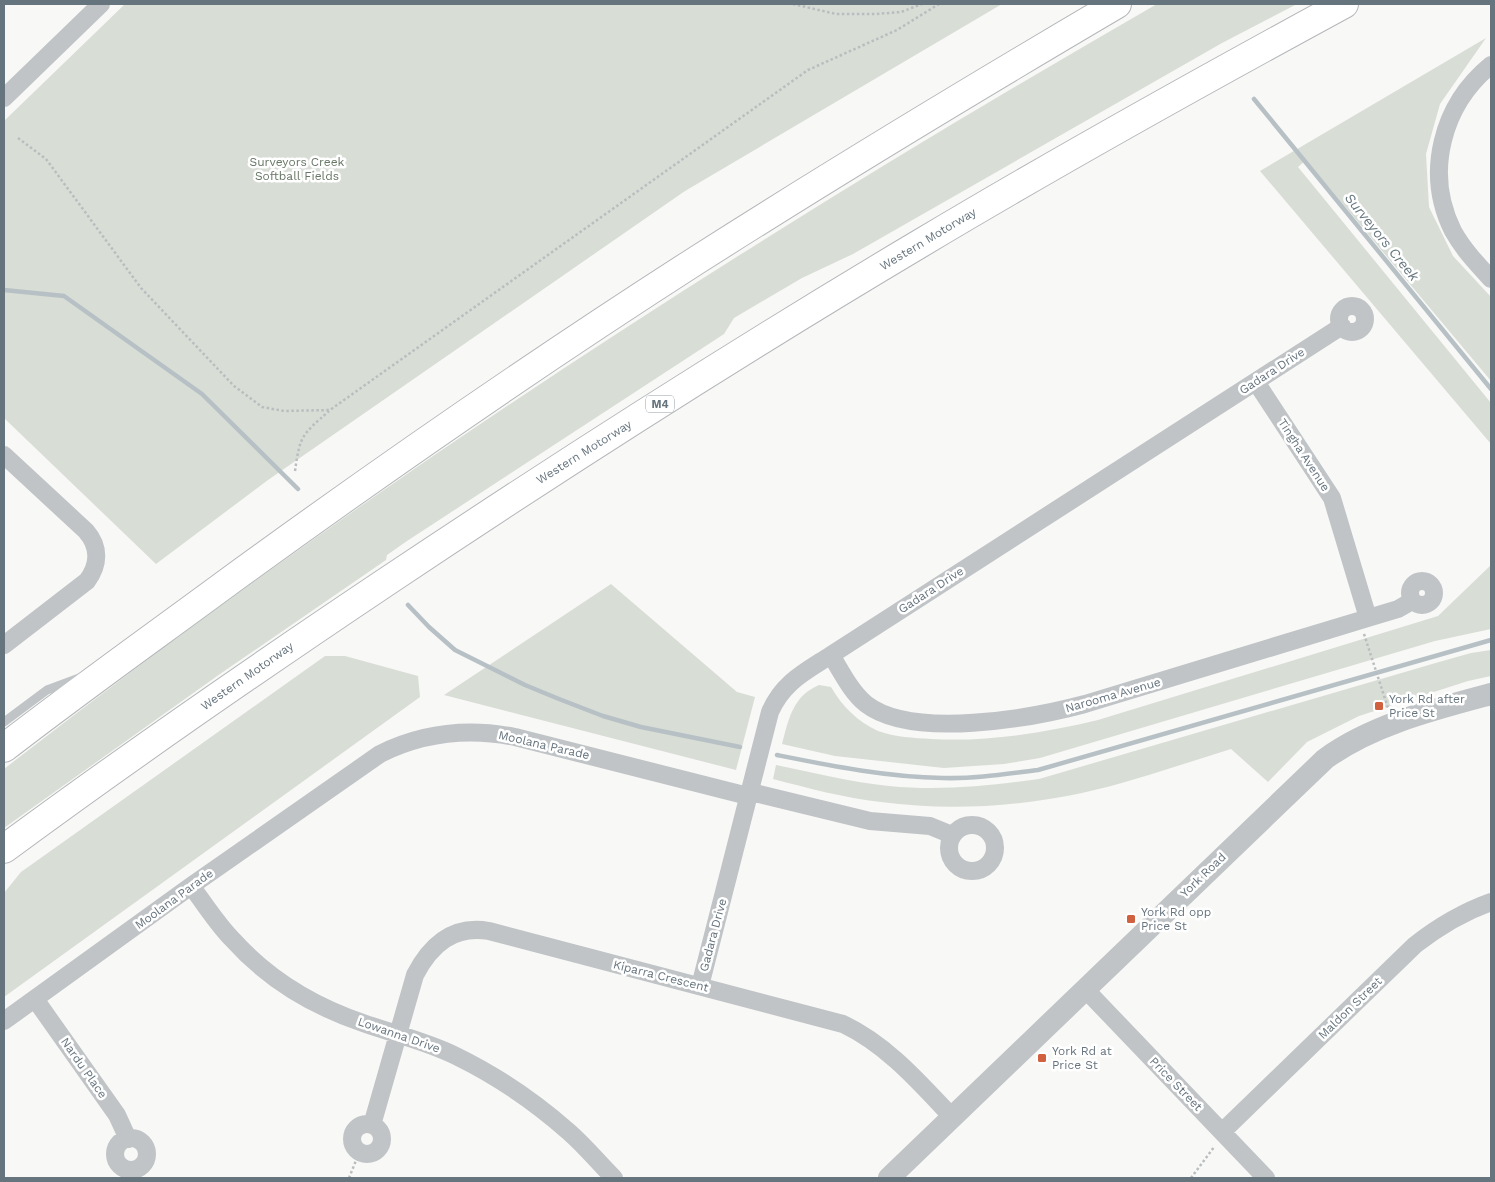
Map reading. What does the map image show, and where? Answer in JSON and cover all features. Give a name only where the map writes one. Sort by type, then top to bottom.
[{"type":"highway","points":[[4,748],[108,669],[397,460],[688,266],[867,154],[1117,4]]},
{"type":"highway","name":"Western Motorway","points":[[4,849],[294,644],[547,475],[769,335],[921,243],[1206,79],[1344,4]]},
{"type":"street","points":[[4,98],[101,4]]},
{"type":"street","points":[[1491,65],[1467,89],[1452,112],[1441,147],[1439,169],[1443,205],[1451,226],[1467,252],[1491,279]]},
{"type":"street","name":"Gadara Drive","points":[[700,986],[770,712],[775,700],[789,683],[1342,326]]},
{"type":"street","name":"Tingha Avenue","points":[[1256,382],[1332,498],[1368,618]]},
{"type":"street","points":[[4,455],[86,531],[95,545],[97,556],[95,569],[87,581],[4,645]]},
{"type":"street","name":"Narooma Avenue","points":[[831,655],[859,698],[878,712],[894,718],[922,722],[982,722],[1042,714],[1086,704],[1398,609],[1412,601]]},
{"type":"street","name":"York Road","points":[[889,1178],[1303,779],[1335,752],[1361,736],[1392,724],[1491,694]]},
{"type":"street","name":"Moolana Parade","points":[[4,1021],[191,886],[380,754],[396,746],[430,736],[452,733],[497,733],[740,794],[759,794],[870,820],[930,826],[952,836]]},
{"type":"street","name":"Lowanna Drive","points":[[191,886],[231,939],[250,958],[279,981],[307,999],[333,1012],[454,1055],[506,1084],[569,1132],[608,1176]]},
{"type":"street","name":"Maldon Street","points":[[1222,1132],[1414,946],[1445,923],[1491,902]]},
{"type":"street","name":"Kiparra Crescent","points":[[359,1153],[353,1145],[352,1135],[362,1125],[372,1125],[415,975],[424,958],[447,937],[477,929],[842,1024],[878,1044],[897,1060],[952,1117]]},
{"type":"street","name":"Price Street","points":[[1085,989],[1266,1178]]},
{"type":"street","name":"Nardu Place","points":[[36,999],[117,1115],[128,1139]]},
{"type":"street","name":"Nardu Place","points":[[128,1139],[138,1140],[142,1143],[146,1152],[145,1161],[138,1173],[127,1170],[118,1164],[116,1159],[116,1149],[123,1141],[128,1139]]},
{"type":"lane","points":[[4,722],[47,690],[108,669]]},
{"type":"path","points":[[792,4],[836,14],[901,12],[922,4]]},
{"type":"path","points":[[296,470],[299,444],[306,432],[330,410],[808,70],[897,30],[939,4]]},
{"type":"path","points":[[18,138],[46,159],[141,288],[234,386],[262,408],[284,411],[330,410]]},
{"type":"path","points":[[1368,618],[1364,633],[1381,686]]},
{"type":"path","points":[[1191,1178],[1210,1155],[1222,1132]]},
{"type":"path","points":[[349,1178],[359,1153]]},
{"type":"green space","name":"Surveyors Creek Softball Fields","points":[[125,4],[1002,4],[685,191],[268,480],[156,564],[4,418],[4,121]]},
{"type":"green space","points":[[1157,4],[1297,4],[1222,43],[853,254],[802,278],[734,318],[724,334],[407,541],[387,555],[386,560],[220,674],[4,828],[4,769],[142,664],[281,562],[567,366],[712,272],[1008,91]]},
{"type":"green space","points":[[1486,38],[1440,104],[1426,154],[1429,207],[1453,256],[1491,297],[1491,381],[1306,160],[1298,167],[1491,403],[1491,444],[1260,171]]},
{"type":"green space","points":[[1491,565],[1491,629],[1435,641],[1040,758],[1004,764],[944,768],[835,756],[782,744],[793,709],[803,695],[819,685],[831,687],[851,713],[864,723],[878,731],[904,737],[952,740],[994,738],[1036,733],[1098,720],[1438,616]]},
{"type":"green space","points":[[611,584],[737,692],[755,697],[736,770],[444,695]]},
{"type":"green space","points":[[1491,650],[1491,676],[1468,681],[1359,716],[1307,742],[1268,782],[1231,749],[1101,789],[1032,802],[981,806],[906,805],[867,800],[773,779],[776,765],[832,777],[889,786],[964,787],[1039,779],[1439,662],[1471,653]]},
{"type":"green space","points":[[325,656],[345,656],[418,676],[420,697],[4,997],[4,893],[21,872]]},
{"type":"waterway","name":"Surveyors Creek","points":[[1254,99],[1491,389]]},
{"type":"waterway","points":[[4,290],[64,296],[202,394],[298,489]]},
{"type":"waterway","points":[[408,605],[455,650],[525,685],[603,716],[641,727],[740,747]]},
{"type":"waterway","points":[[777,755],[901,776],[966,778],[1038,770],[1491,640]]},
{"type":"place","name":"York Rd after Price St","points":[[1379,706]]},
{"type":"place","name":"York Rd opp Price St","points":[[1131,919]]},
{"type":"place","name":"York Rd at Price St","points":[[1042,1058]]}]
